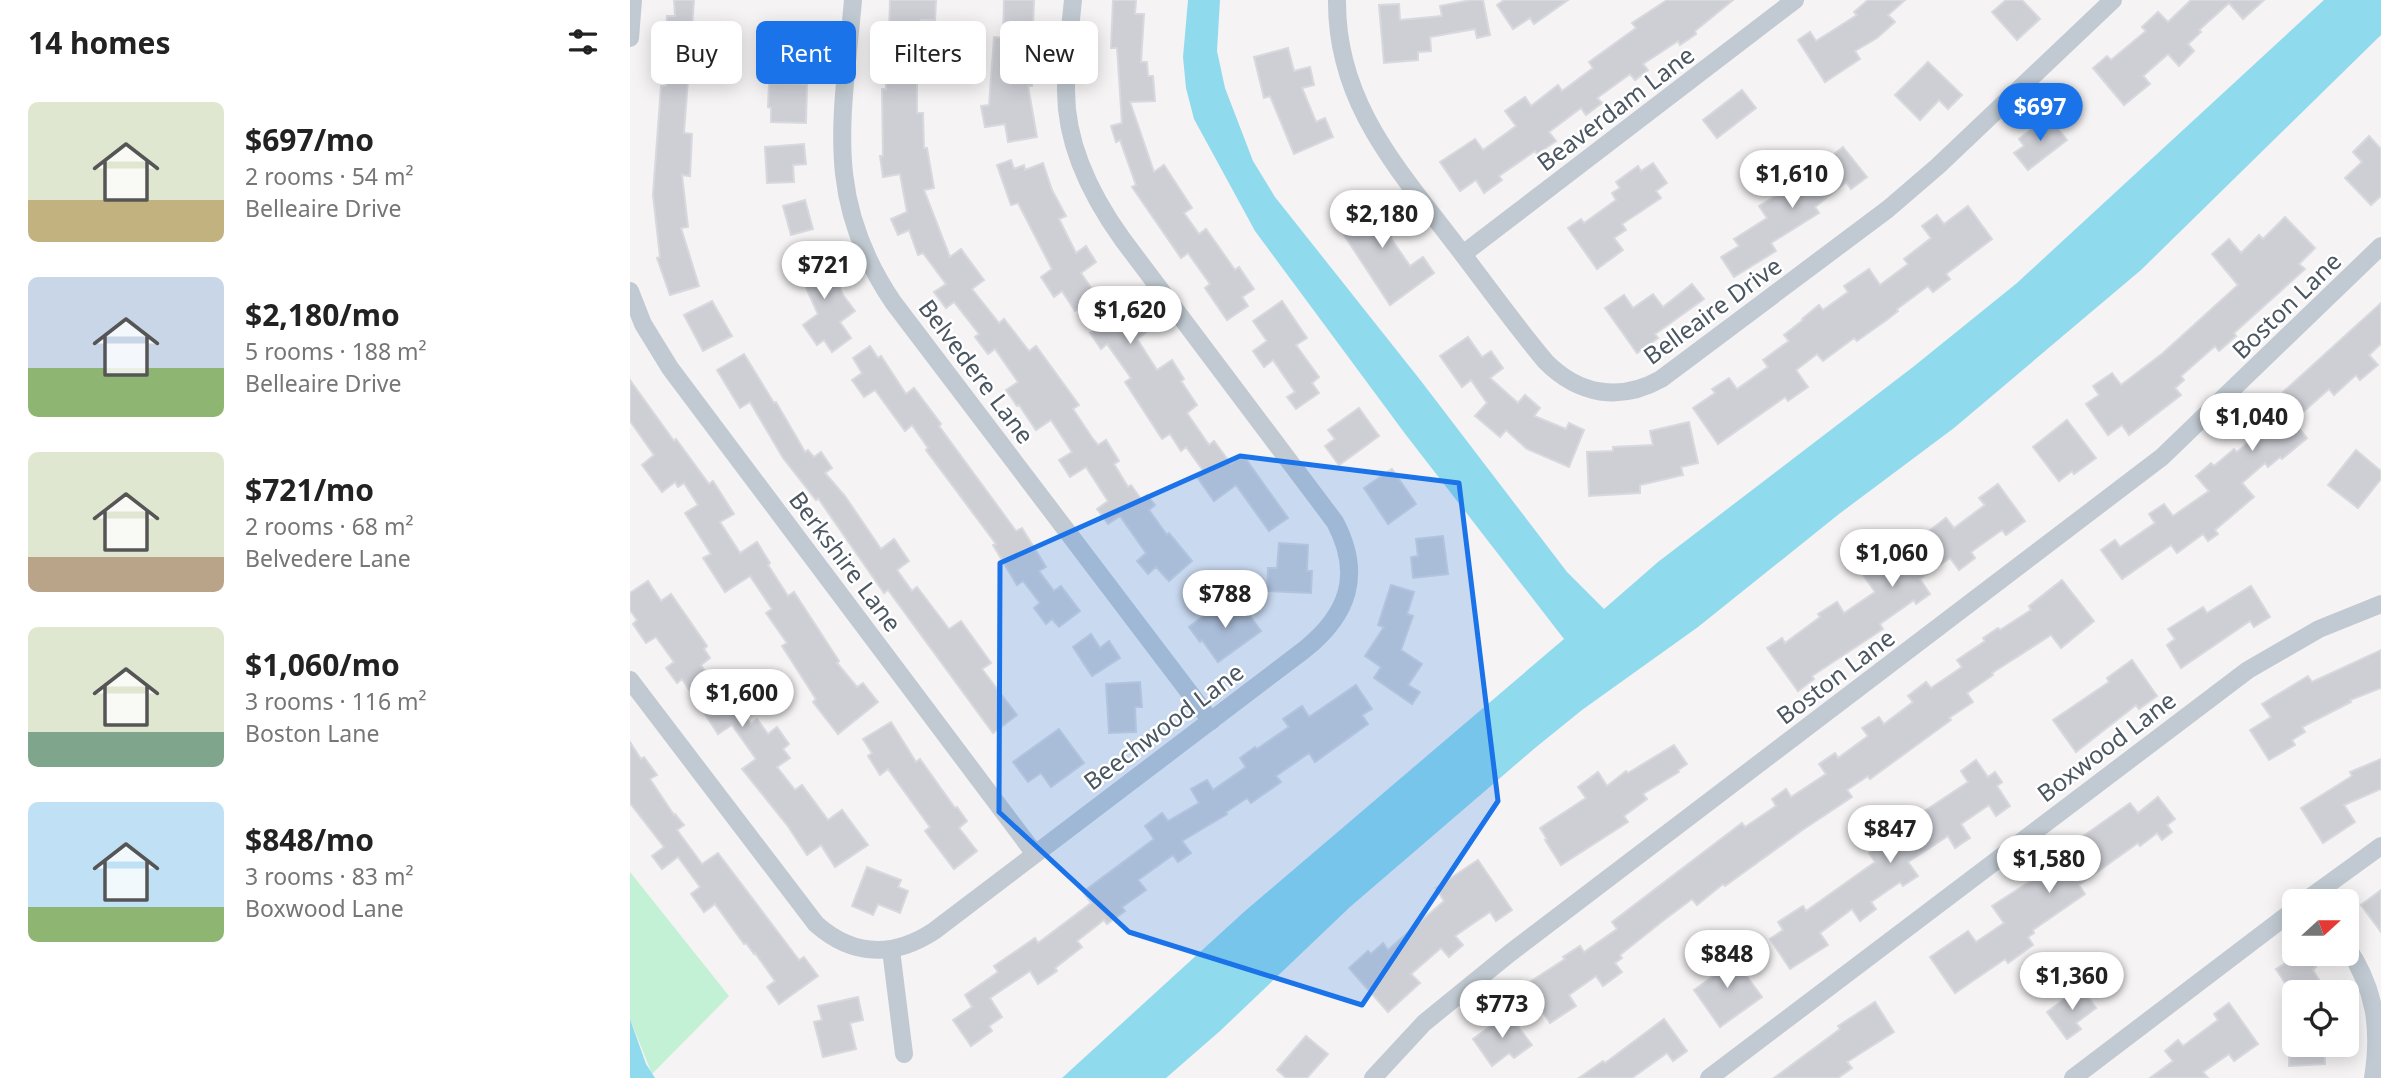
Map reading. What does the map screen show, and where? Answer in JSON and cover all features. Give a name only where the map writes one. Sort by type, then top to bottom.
[{"type":"street","points":[[630,38],[633,0]]},
{"type":"street","name":"Belvedere Lane","points":[[853,0],[843,126],[843,172],[850,214],[867,258],[894,302],[1211,721]]},
{"type":"street","name":"Beechwood Lane","points":[[630,680],[816,924],[847,944],[891,950],[914,943],[934,931],[1304,650],[1332,624],[1346,595],[1349,561],[1341,533],[1329,513],[1123,240],[1094,195],[1076,150],[1067,105],[1066,79],[1073,0]]},
{"type":"street","name":"Belleaire Drive","points":[[1337,0],[1341,47],[1357,102],[1380,144],[1535,350],[1565,379],[1586,389],[1610,393],[1631,391],[1650,385],[1681,365],[1888,209],[1938,166],[2113,0]]},
{"type":"street","name":"Beaverdam Lane","points":[[1463,254],[1795,0]]},
{"type":"street","name":"Boston Lane","points":[[1373,1078],[1424,1023],[1510,953],[2174,448],[2381,246]]},
{"type":"street","name":"Berkshire Lane","points":[[630,291],[643,324],[670,368],[1035,853]]},
{"type":"street","name":"Boxwood Lane","points":[[1709,1078],[2248,670],[2319,629],[2381,604]]},
{"type":"street","points":[[2324,889],[2381,846]]},
{"type":"street","points":[[2073,1078],[2282,919]]},
{"type":"street","points":[[891,950],[904,1054]]},
{"type":"street","points":[[2358,966],[2367,982],[2374,1005],[2378,1034],[2372,1078]]},
{"type":"highlighted area","points":[[1240,456],[1459,483],[1498,801],[1362,1005],[1129,932],[999,812],[1000,563]]},
{"type":"green space","points":[[630,872],[729,996],[652,1074],[630,1019]]},
{"type":"water","points":[[1188,0],[1220,0],[1217,51],[1225,88],[1253,161],[1275,197],[1421,381],[1567,572],[1604,609],[1658,562],[1913,367],[2017,283],[2324,0],[2381,0],[2381,35],[2141,270],[1954,428],[1839,514],[1698,627],[1582,710],[1535,748],[1350,907],[1220,1031],[1166,1078],[1062,1078],[1245,911],[1564,639],[1406,435],[1255,231],[1194,119],[1186,88],[1183,57]]},
{"type":"water","points":[[630,1019],[646,1064],[655,1078],[630,1078]]},
{"type":"building","points":[[674,0],[694,0],[692,21],[667,21],[667,16],[675,16]]},
{"type":"building","points":[[890,0],[936,0],[935,20],[889,21]]},
{"type":"building","points":[[1004,0],[1034,0],[1033,21],[1003,21]]},
{"type":"building","points":[[1113,0],[1136,0],[1135,14],[1144,14],[1141,62],[1147,62],[1148,76],[1153,76],[1155,101],[1130,102],[1154,172],[1164,165],[1192,208],[1184,213],[1199,234],[1206,229],[1235,270],[1239,267],[1254,289],[1242,297],[1248,306],[1227,320],[1205,288],[1210,284],[1188,253],[1181,258],[1132,187],[1136,185],[1120,140],[1116,142],[1111,126],[1122,123],[1117,48],[1111,48]]},
{"type":"building","points":[[1483,0],[1490,35],[1477,38],[1475,29],[1430,37],[1431,51],[1418,52],[1418,60],[1384,63],[1379,5],[1399,4],[1400,20],[1442,16],[1440,6]]},
{"type":"building","points":[[1504,0],[1568,0],[1534,24],[1530,18],[1513,29],[1497,5]]},
{"type":"building","points":[[1667,0],[1733,0],[1695,31],[1696,34],[1680,45],[1678,41],[1643,64],[1648,70],[1635,80],[1630,74],[1597,98],[1602,103],[1586,115],[1581,108],[1549,132],[1556,141],[1537,154],[1535,151],[1499,176],[1502,180],[1484,193],[1476,180],[1460,191],[1440,162],[1475,139],[1483,150],[1516,126],[1505,111],[1525,97],[1531,106],[1558,85],[1562,91],[1593,68],[1589,62],[1636,28],[1632,23]]},
{"type":"building","points":[[1868,0],[1905,0],[1888,15],[1895,22],[1877,38],[1855,51],[1860,59],[1825,82],[1798,40],[1810,32],[1816,41],[1857,15],[1854,12]]},
{"type":"building","points":[[2006,0],[2022,0],[2040,19],[2017,40],[1992,12]]},
{"type":"building","points":[[2191,0],[2264,0],[2243,19],[2229,3],[2199,30],[2201,32],[2188,44],[2194,51],[2179,66],[2168,54],[2143,76],[2150,84],[2124,105],[2093,68],[2107,56],[2111,60],[2146,31],[2142,27],[2158,12],[2168,22]]},
{"type":"building","points":[[994,37],[1000,38],[1000,84],[1032,84],[1028,86],[1037,137],[1008,142],[1005,124],[985,127],[981,106],[989,105]]},
{"type":"building","points":[[1288,48],[1294,71],[1310,67],[1314,85],[1302,88],[1316,122],[1325,118],[1333,137],[1294,154],[1270,96],[1264,98],[1254,57]]},
{"type":"building","points":[[1928,62],[1962,95],[1948,109],[1939,100],[1920,120],[1895,95]]},
{"type":"building","points":[[688,84],[684,133],[692,134],[690,176],[682,175],[688,227],[681,228],[699,286],[670,295],[657,258],[660,257],[653,195],[661,86]]},
{"type":"building","points":[[769,84],[807,84],[806,123],[771,122],[771,108],[768,107]]},
{"type":"building","points":[[886,84],[917,84],[917,113],[923,113],[924,148],[927,148],[934,188],[924,190],[950,257],[961,249],[984,280],[972,289],[999,323],[1004,319],[1029,351],[1036,346],[1079,405],[1073,409],[1093,439],[1098,445],[1106,440],[1119,461],[1114,464],[1128,487],[1131,485],[1141,499],[1147,495],[1155,505],[1149,510],[1167,535],[1169,533],[1192,561],[1169,581],[1156,567],[1148,574],[1137,561],[1146,553],[1120,516],[1108,524],[1097,509],[1108,501],[1086,467],[1070,477],[1059,460],[1072,452],[1051,420],[1036,430],[1006,390],[1018,382],[995,349],[988,354],[975,337],[979,334],[954,302],[946,308],[934,292],[946,284],[923,253],[918,255],[909,230],[898,235],[891,219],[907,212],[900,174],[883,177],[880,156],[883,156],[882,89],[886,89]]},
{"type":"building","points":[[1742,90],[1756,108],[1717,138],[1703,120]]},
{"type":"building","points":[[2048,116],[2067,140],[2028,170],[2014,153],[2024,146],[2019,139]]},
{"type":"building","points":[[2369,136],[2381,149],[2381,196],[2371,205],[2345,178],[2362,162],[2353,152]]},
{"type":"building","points":[[804,144],[806,164],[793,165],[794,182],[767,183],[765,147]]},
{"type":"building","points":[[1843,147],[1867,177],[1851,189],[1846,182],[1815,207],[1819,213],[1771,243],[1776,251],[1734,277],[1721,257],[1739,246],[1734,239],[1767,218],[1759,206],[1799,182]]},
{"type":"building","points":[[1011,160],[1014,169],[1024,165],[1025,170],[1043,163],[1052,190],[1066,216],[1059,219],[1076,253],[1086,246],[1096,262],[1081,273],[1103,305],[1106,303],[1112,311],[1115,309],[1124,323],[1137,315],[1148,331],[1137,339],[1157,370],[1172,360],[1184,379],[1181,381],[1197,405],[1187,413],[1209,445],[1214,441],[1231,464],[1243,455],[1288,518],[1269,531],[1236,485],[1214,501],[1197,477],[1204,472],[1186,447],[1181,451],[1170,434],[1162,439],[1125,382],[1131,378],[1107,344],[1101,349],[1090,333],[1096,330],[1080,307],[1075,311],[1062,291],[1054,297],[1041,277],[1052,269],[1018,203],[1011,205],[997,165]]},
{"type":"building","points":[[1653,163],[1667,183],[1656,191],[1661,198],[1622,224],[1626,230],[1614,238],[1623,250],[1597,269],[1568,228],[1581,219],[1584,223],[1616,200],[1612,193],[1620,188],[1616,182],[1638,166],[1641,171]]},
{"type":"building","points":[[1367,193],[1383,216],[1389,212],[1400,230],[1390,237],[1410,266],[1423,257],[1434,273],[1390,305],[1344,235],[1350,231],[1338,213]]},
{"type":"building","points":[[805,200],[813,229],[791,235],[783,206]]},
{"type":"building","points":[[1968,206],[1992,239],[1946,274],[1950,279],[1933,292],[1928,286],[1888,319],[1857,341],[1854,338],[1823,361],[1817,354],[1796,370],[1808,387],[1788,401],[1785,397],[1718,444],[1693,408],[1715,393],[1712,389],[1729,378],[1737,389],[1768,367],[1763,360],[1789,341],[1784,335],[1819,305],[1823,310],[1848,292],[1844,286],[1869,269],[1880,285],[1908,264],[1904,259],[1931,238],[1922,226],[1937,215],[1944,224]]},
{"type":"building","points":[[2285,217],[2315,248],[2299,264],[2305,269],[2234,333],[2236,336],[2219,351],[2215,346],[2181,376],[2184,380],[2175,388],[2181,395],[2129,435],[2122,425],[2108,435],[2086,404],[2099,395],[2093,386],[2112,373],[2121,385],[2163,353],[2238,285],[2212,254],[2229,239],[2241,253],[2259,235],[2263,239]]},
{"type":"building","points":[[816,248],[827,272],[832,269],[843,295],[855,311],[840,322],[851,338],[832,352],[824,340],[817,345],[803,325],[818,314],[793,259]]},
{"type":"building","points":[[1692,284],[1704,299],[1655,334],[1658,338],[1637,353],[1605,308],[1624,295],[1633,308],[1653,294],[1663,307]]},
{"type":"building","points":[[712,301],[732,336],[703,351],[684,315]]},
{"type":"building","points":[[1282,301],[1307,338],[1296,345],[1319,377],[1312,383],[1319,393],[1296,409],[1287,397],[1295,392],[1273,360],[1264,367],[1253,351],[1267,341],[1253,321]]},
{"type":"building","points":[[2381,303],[2381,344],[2369,355],[2378,365],[2360,380],[2356,375],[2334,395],[2329,389],[2293,421],[2307,438],[2282,459],[2280,457],[2268,467],[2265,463],[2242,483],[2254,497],[2215,530],[2218,534],[2208,541],[2203,534],[2177,553],[2171,545],[2122,579],[2101,550],[2115,540],[2120,547],[2155,523],[2149,514],[2164,504],[2173,516],[2209,491],[2196,476],[2211,463],[2214,466],[2234,449],[2237,452],[2269,424],[2261,414]]},
{"type":"building","points":[[1468,337],[1482,357],[1491,351],[1503,368],[1490,378],[1518,403],[1525,395],[1540,408],[1534,416],[1566,429],[1569,423],[1584,430],[1569,467],[1527,449],[1506,430],[1500,437],[1475,416],[1487,403],[1471,380],[1462,387],[1440,356]]},
{"type":"building","points":[[870,346],[878,358],[881,356],[906,394],[914,388],[1016,531],[1022,528],[1046,567],[1039,571],[1054,591],[1061,586],[1080,611],[1059,627],[1052,619],[1046,624],[1034,608],[1040,603],[1023,581],[1017,585],[993,545],[996,544],[926,450],[928,448],[912,425],[905,431],[875,390],[864,397],[852,380],[862,373],[853,358]]},
{"type":"building","points":[[744,354],[805,452],[808,450],[814,457],[821,452],[832,468],[825,473],[845,496],[881,549],[894,539],[909,561],[897,570],[912,591],[917,587],[949,629],[961,621],[991,663],[982,669],[1017,715],[993,733],[888,590],[884,593],[818,498],[816,500],[783,458],[750,402],[740,408],[717,370]]},
{"type":"building","points":[[630,380],[709,484],[713,481],[734,514],[720,522],[740,553],[757,542],[788,596],[794,592],[839,661],[837,663],[857,687],[863,683],[878,702],[838,734],[813,702],[816,699],[782,646],[787,643],[766,613],[772,609],[750,576],[725,592],[703,558],[711,554],[685,513],[698,505],[684,483],[678,487],[675,482],[662,492],[642,465],[654,455],[630,421]]},
{"type":"building","points":[[1359,408],[1379,436],[1339,465],[1325,446],[1335,439],[1328,430]]},
{"type":"building","points":[[2067,420],[2096,458],[2059,481],[2033,447]]},
{"type":"building","points":[[1689,422],[1698,463],[1681,467],[1683,475],[1640,485],[1640,493],[1589,496],[1587,452],[1613,451],[1613,447],[1653,445],[1650,431]]},
{"type":"building","points":[[2356,450],[2381,471],[2381,479],[2358,508],[2328,485]]},
{"type":"building","points":[[1392,469],[1416,504],[1388,524],[1364,488]]},
{"type":"building","points":[[1998,484],[2025,521],[2006,535],[2002,530],[1971,552],[1975,558],[1959,570],[1950,558],[1920,579],[1930,594],[1916,604],[1914,600],[1880,624],[1883,629],[1812,676],[1814,679],[1798,691],[1767,648],[1782,638],[1785,643],[1820,617],[1818,614],[1837,602],[1844,613],[1875,592],[1862,573],[1898,547],[1904,557],[1925,542],[1921,537],[1946,518],[1954,528],[1985,505],[1979,498]]},
{"type":"building","points":[[1443,536],[1448,574],[1413,578],[1411,557],[1418,556],[1416,539]]},
{"type":"building","points":[[1279,543],[1308,545],[1307,571],[1312,571],[1311,593],[1267,591],[1268,568],[1277,568]]},
{"type":"building","points":[[2062,580],[2094,621],[2061,648],[2051,635],[1992,673],[1993,675],[1967,693],[1973,702],[1949,718],[1951,720],[1870,779],[1868,776],[1847,790],[1852,797],[1725,886],[1723,884],[1697,905],[1692,899],[1664,920],[1620,955],[1622,958],[1615,963],[1622,972],[1603,986],[1596,976],[1569,995],[1576,1006],[1550,1023],[1525,985],[1580,946],[1584,952],[1617,929],[1612,922],[1742,823],[1745,827],[1776,806],[1772,799],[1786,789],[1791,797],[1826,774],[1819,764],[1835,753],[1838,758],[1868,736],[1862,728],[1879,717],[1884,724],[1913,702],[1908,696],[1926,682],[1931,688],[1962,667],[1957,660],[1985,641],[1983,638],[2031,610],[2029,606]]},
{"type":"building","points":[[648,581],[661,601],[671,594],[707,646],[704,649],[710,658],[701,665],[723,698],[730,694],[751,724],[757,719],[768,734],[777,727],[789,744],[783,749],[790,758],[777,767],[795,790],[802,785],[828,820],[842,810],[868,845],[835,867],[821,845],[807,855],[787,825],[742,769],[756,759],[732,725],[718,734],[682,679],[677,683],[666,668],[674,662],[656,637],[646,643],[633,624],[637,620],[630,610],[630,593]]},
{"type":"building","points":[[1391,585],[1414,592],[1407,614],[1413,616],[1401,650],[1422,664],[1408,685],[1420,692],[1412,704],[1374,678],[1381,667],[1365,656],[1384,627],[1378,625]]},
{"type":"building","points":[[2251,586],[2270,617],[2254,627],[2250,621],[2181,668],[2167,645],[2175,639],[2168,629],[2203,607],[2207,613]]},
{"type":"building","points":[[1219,604],[1227,614],[1241,604],[1261,631],[1218,662],[1189,627]]},
{"type":"building","points":[[1091,634],[1100,648],[1109,641],[1120,658],[1092,676],[1073,647]]},
{"type":"building","points":[[2381,650],[2381,688],[2350,700],[2351,702],[2302,727],[2305,732],[2292,740],[2295,745],[2269,760],[2250,730],[2271,717],[2262,704],[2308,676],[2312,682]]},
{"type":"building","points":[[2132,660],[2157,696],[2139,709],[2136,705],[2076,752],[2053,720],[2109,682],[2107,678]]},
{"type":"building","points":[[1140,682],[1142,707],[1135,707],[1136,732],[1109,733],[1106,684]]},
{"type":"building","points":[[1356,685],[1372,709],[1362,715],[1368,724],[1315,762],[1309,753],[1276,776],[1281,782],[1251,803],[1247,798],[1226,812],[1227,814],[1182,841],[1191,853],[1178,862],[1173,855],[1138,880],[1146,890],[1122,907],[1125,911],[1107,924],[1104,920],[1077,941],[1082,947],[1055,968],[1057,971],[1038,984],[1030,971],[990,998],[1002,1017],[989,1026],[992,1031],[971,1046],[953,1020],[972,1007],[965,995],[998,972],[994,966],[1035,938],[1038,943],[1091,903],[1083,892],[1154,839],[1145,826],[1162,813],[1168,821],[1199,803],[1191,789],[1207,780],[1213,790],[1246,767],[1240,758],[1289,727],[1283,719],[1302,706],[1309,717]]},
{"type":"building","points":[[891,722],[916,762],[920,759],[967,821],[959,828],[977,851],[954,869],[925,831],[930,827],[888,769],[880,775],[868,756],[872,753],[863,739]]},
{"type":"building","points":[[1059,729],[1084,763],[1051,787],[1041,773],[1028,782],[1013,762]]},
{"type":"building","points":[[630,742],[641,759],[644,757],[657,775],[650,779],[684,825],[677,830],[702,864],[718,853],[799,960],[804,957],[818,976],[779,1004],[767,987],[775,981],[755,953],[744,944],[715,904],[704,912],[691,894],[700,887],[678,857],[662,869],[652,856],[664,847],[630,803]]},
{"type":"building","points":[[1674,745],[1687,764],[1678,770],[1679,772],[1643,794],[1647,799],[1624,816],[1628,822],[1561,865],[1540,828],[1586,798],[1578,787],[1598,772],[1607,786],[1626,771],[1628,773]]},
{"type":"building","points":[[2381,759],[2381,789],[2344,805],[2355,822],[2323,843],[2301,808],[2352,776],[2350,772]]},
{"type":"building","points":[[1976,760],[1988,777],[1995,772],[2002,782],[1997,786],[2010,806],[1996,816],[1989,805],[1961,824],[1970,838],[1955,848],[1948,836],[1908,862],[1918,876],[1903,886],[1900,882],[1871,902],[1876,909],[1860,921],[1852,909],[1820,933],[1828,945],[1790,969],[1770,939],[1783,930],[1778,922],[1803,906],[1806,911],[1875,862],[1869,853],[1882,844],[1889,853],[1913,836],[1905,824],[1968,782],[1961,771]]},
{"type":"building","points":[[2158,797],[2175,819],[2167,825],[2172,832],[2162,840],[2157,833],[2140,846],[2138,843],[2079,885],[2085,894],[2033,930],[2034,933],[2028,937],[2033,945],[2008,963],[2005,959],[1955,993],[1930,957],[1968,931],[1976,942],[2004,923],[1992,906],[2037,877],[2040,882],[2080,855],[2072,844],[2130,803],[2138,813]]},
{"type":"building","points":[[1478,860],[1512,910],[1496,921],[1490,912],[1455,936],[1463,945],[1449,957],[1441,948],[1411,974],[1420,983],[1388,1012],[1349,968],[1368,951],[1371,954],[1383,943],[1388,950],[1444,901],[1436,888]]},
{"type":"building","points":[[867,867],[901,880],[898,887],[908,891],[900,913],[878,904],[873,915],[852,906]]},
{"type":"building","points":[[2381,890],[2381,932],[2361,905]]},
{"type":"building","points":[[1726,948],[1762,997],[1720,1027],[1694,990],[1722,970],[1713,958]]},
{"type":"building","points":[[2282,965],[2315,966],[2313,970],[2319,980],[2283,980],[2276,969]]},
{"type":"building","points":[[2081,987],[2096,1008],[2076,1023],[2081,1029],[2067,1039],[2047,1012]]},
{"type":"building","points":[[858,997],[863,1020],[850,1023],[856,1049],[823,1057],[814,1022],[822,1020],[818,1006]]},
{"type":"building","points":[[1875,1002],[1894,1032],[1847,1062],[1852,1068],[1838,1078],[1774,1078],[1840,1029],[1838,1026]]},
{"type":"building","points":[[2229,1003],[2258,1044],[2234,1061],[2229,1054],[2203,1072],[2208,1078],[2150,1078],[2173,1061],[2165,1051],[2178,1040],[2183,1046],[2218,1020],[2214,1014]]},
{"type":"building","points":[[1505,1010],[1532,1045],[1514,1058],[1509,1053],[1492,1066],[1473,1039],[1496,1022],[1494,1018]]},
{"type":"building","points":[[1664,1019],[1687,1051],[1673,1061],[1667,1053],[1632,1078],[1579,1078],[1603,1061],[1605,1063]]},
{"type":"building","points":[[1306,1036],[1328,1054],[1307,1078],[1286,1078],[1277,1070]]},
{"type":"building","points":[[2289,1057],[2325,1057],[2325,1064],[2289,1066]]}]
